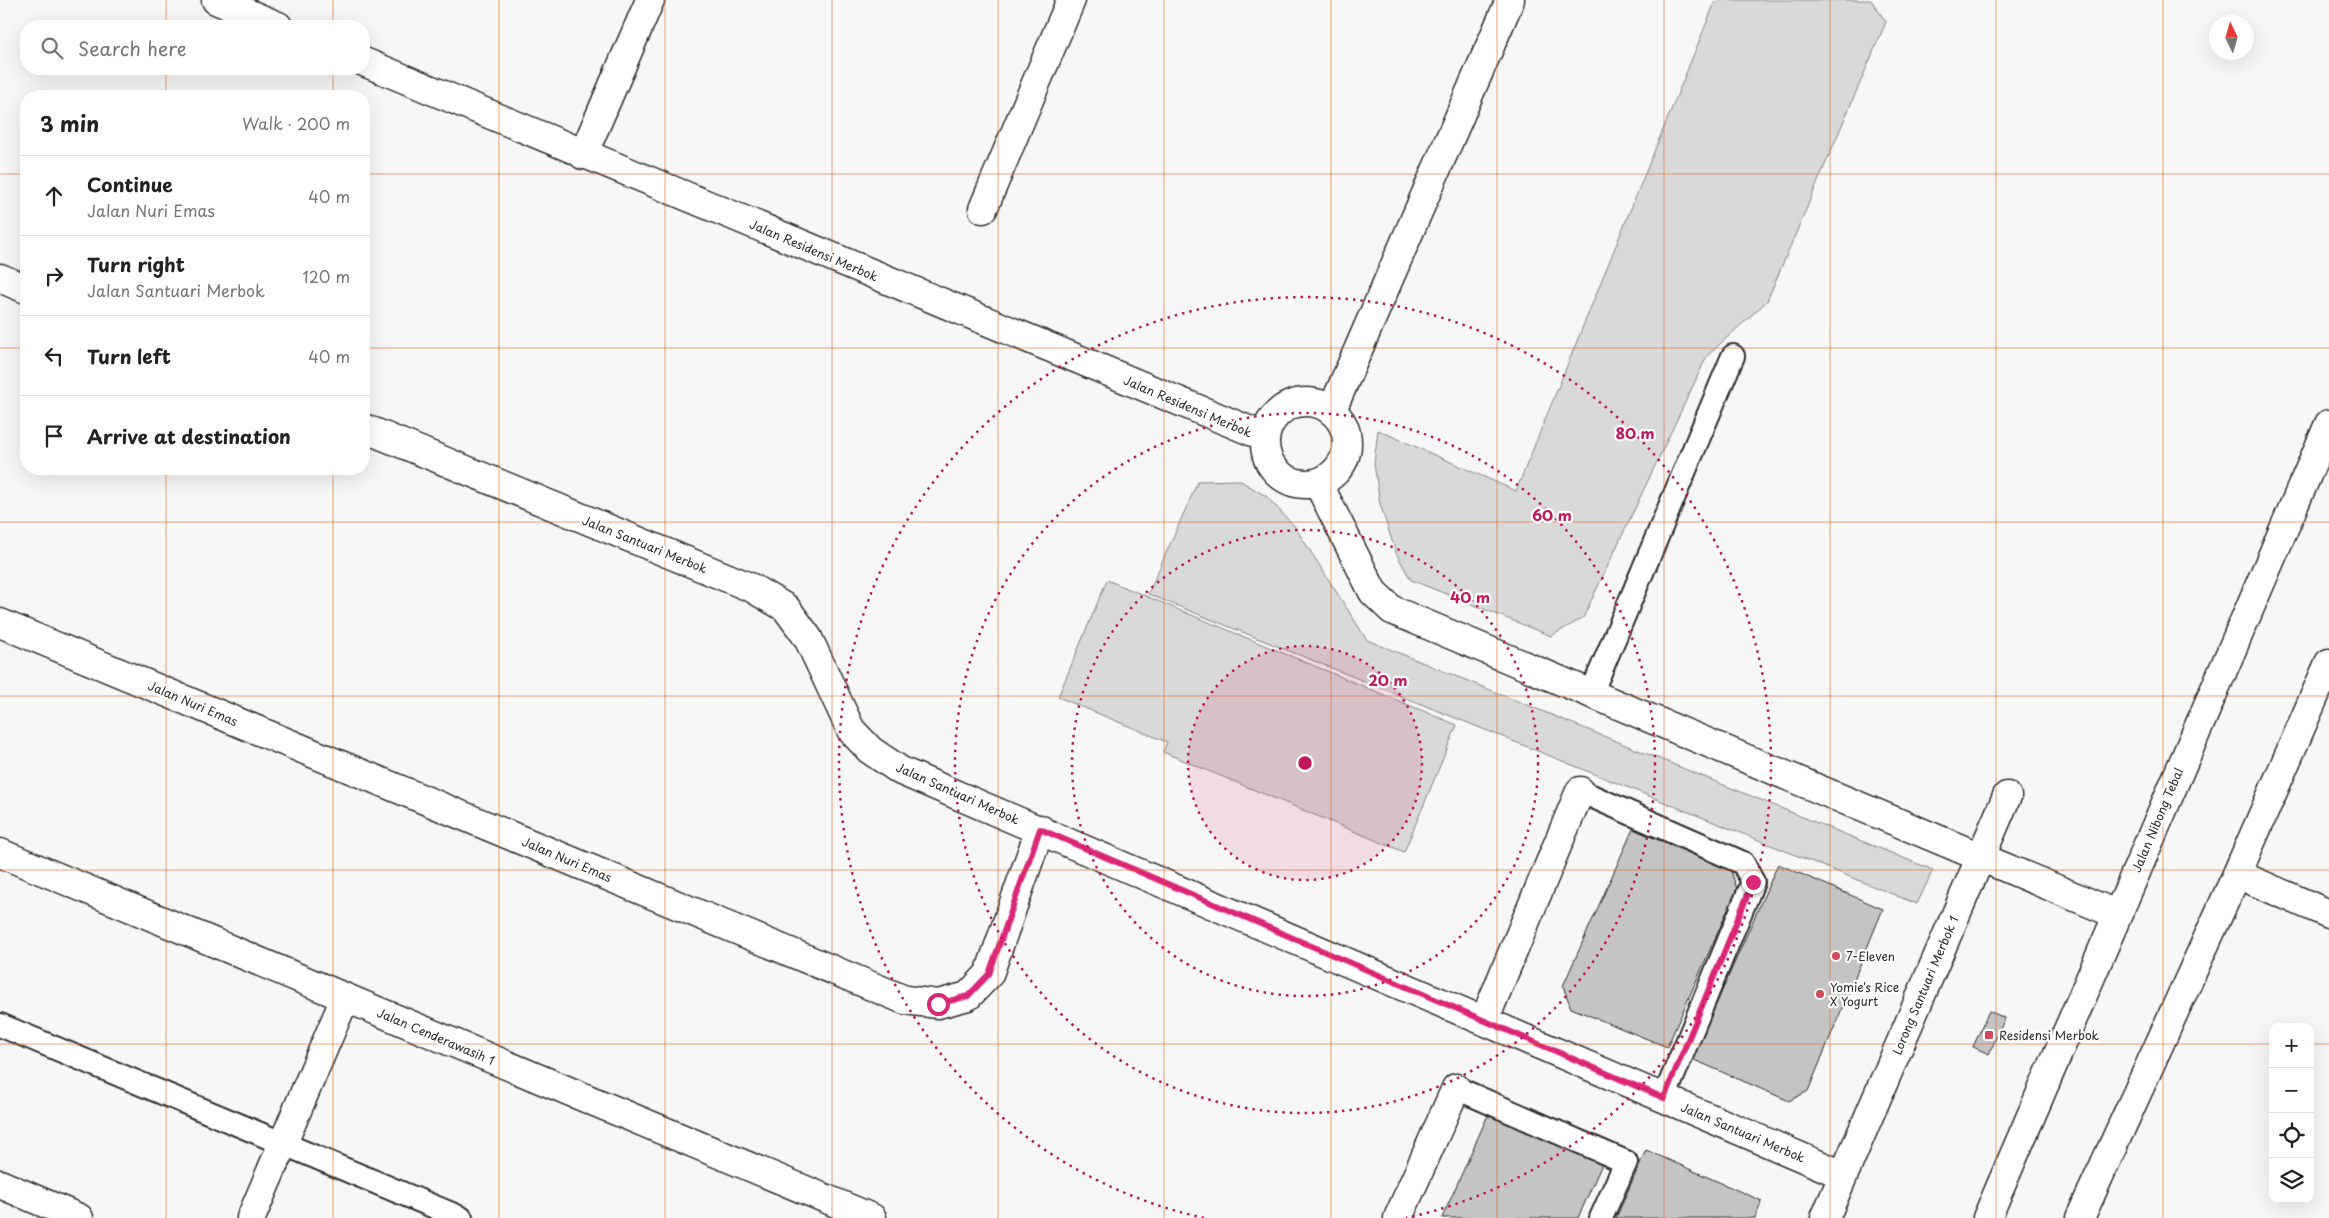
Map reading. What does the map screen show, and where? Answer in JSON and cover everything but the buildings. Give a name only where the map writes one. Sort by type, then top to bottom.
[{"type":"main road","points":[[216,0],[264,20]]},
{"type":"main road","points":[[583,155],[650,0]]},
{"type":"main road","points":[[983,209],[1071,0]]},
{"type":"main road","points":[[1332,410],[1510,0]]},
{"type":"main road","name":"Jalan Residensi Merbok","points":[[370,65],[583,155],[1265,437]]},
{"type":"main road","points":[[0,278],[20,286]]},
{"type":"main road","points":[[1309,401],[1321,404],[1332,410],[1343,426],[1348,444],[1345,457],[1339,468],[1329,477],[1318,482],[1304,484],[1291,481],[1279,474],[1268,457],[1265,437],[1268,425],[1275,415],[1285,407],[1296,402],[1309,401]]},
{"type":"main road","name":"Jalan Nibong Tebal","points":[[1987,1218],[2116,914],[2329,424]]},
{"type":"main road","name":"Jalan Santuari Merbok","points":[[370,430],[752,588],[786,608],[808,638],[851,730],[870,750],[901,771],[1843,1175]]},
{"type":"main road","points":[[1318,482],[1373,592],[1392,610],[2116,914]]},
{"type":"main road","name":"Jalan Nuri Emas","points":[[0,623],[905,1000],[938,1004],[968,996],[989,974],[1040,829]]},
{"type":"main road","points":[[2080,1218],[2236,874],[2329,663]]},
{"type":"main road","points":[[1484,1020],[1580,792]]},
{"type":"main road","name":"Lorong Santuari Merbok 1","points":[[1825,1218],[2006,796]]},
{"type":"main road","name":"Jalan Cenderawasih 1","points":[[0,853],[858,1215]]},
{"type":"main road","points":[[2236,874],[2329,914]]},
{"type":"main road","points":[[251,1218],[346,998]]},
{"type":"main road","points":[[1398,1218],[1456,1088]]},
{"type":"main road","points":[[0,1184],[79,1218]]},
{"type":"lane","points":[[1591,694],[1733,356]]},
{"type":"lane","points":[[1580,792],[1743,863],[1753,882],[1664,1098]]},
{"type":"lane","points":[[0,1026],[460,1218]]},
{"type":"lane","points":[[1456,1088],[1626,1162],[1601,1218]]},
{"type":"shaded area","points":[[1721,0],[1871,0],[1886,22],[1767,301],[1707,356],[1583,618],[1551,636],[1411,580],[1396,553],[1380,504],[1374,463],[1378,430],[1516,491],[1715,2]]},
{"type":"shaded area","points":[[1239,480],[1266,496],[1295,527],[1367,640],[1933,870],[1917,904],[1148,594],[1198,481]]},
{"type":"shaded area","points":[[1107,580],[1457,725],[1404,852],[1163,752],[1167,742],[1058,697]]},
{"type":"place","name":"7-Eleven","points":[[1836,956]]},
{"type":"place","name":"Yomie's Rice X Yogurt","points":[[1820,994]]},
{"type":"place","name":"Residensi Merbok","points":[[1989,1035]]},
{"type":"route","points":[[938,1004],[968,996],[989,974],[1040,829],[1664,1098],[1753,882]]}]
